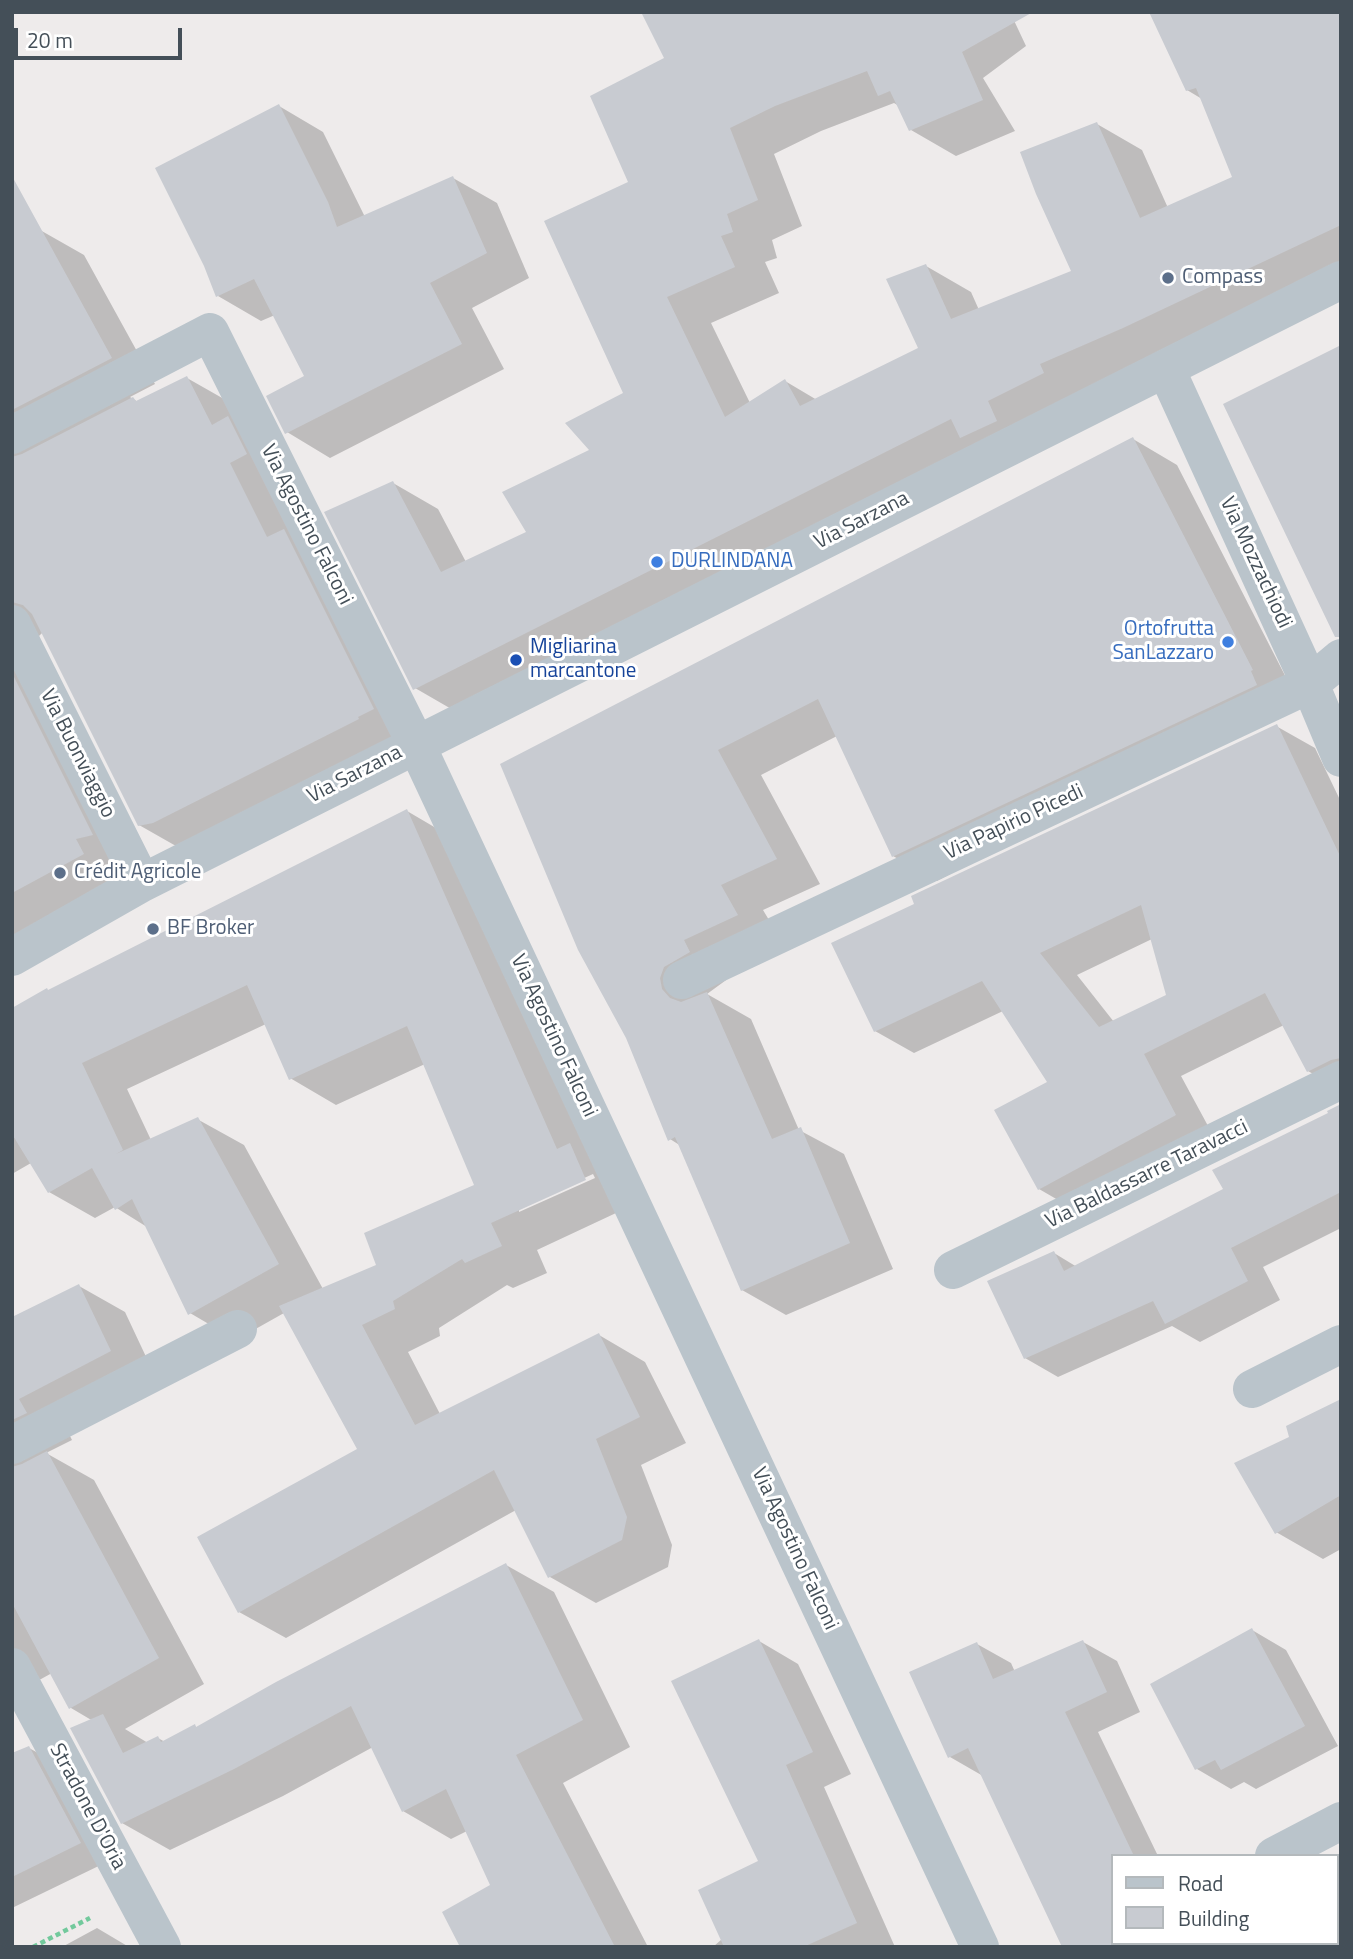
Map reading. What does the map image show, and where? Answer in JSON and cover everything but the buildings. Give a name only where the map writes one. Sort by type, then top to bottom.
[{"type":"street","name":"Via Sarzana","points":[[12,957],[142,883],[1341,280]]},
{"type":"street","name":"Via Agostino Falconi","points":[[12,435],[210,332],[416,744],[980,1947]]},
{"type":"street","name":"Via Mozzachiodi","points":[[1166,369],[1341,758]]},
{"type":"street","name":"Via Buonviaggio","points":[[12,624],[142,883]]},
{"type":"street","name":"Via Papirio Picedi","points":[[682,980],[1310,684],[1341,657]]},
{"type":"street","name":"Via Baldassarre Taravacci","points":[[953,1270],[1341,1080]]},
{"type":"street","points":[[12,1445],[238,1329]]},
{"type":"street","points":[[1252,1389],[1341,1344]]},
{"type":"street","name":"Stradone D'Oria","points":[[12,1667],[162,1947]]},
{"type":"street","points":[[1278,1854],[1341,1821]]},
{"type":"path","points":[[33,1947],[135,1896]]},
{"type":"place","name":"Compass","points":[[1168,278]]},
{"type":"place","name":"DURLINDANA","points":[[657,562]]},
{"type":"place","name":"Ortofrutta SanLazzaro","points":[[1228,642]]},
{"type":"place","name":"Migliarina marcantone","points":[[516,660]]},
{"type":"place","name":"Crédit Agricole","points":[[60,873]]},
{"type":"place","name":"BF Broker","points":[[153,929]]}]
